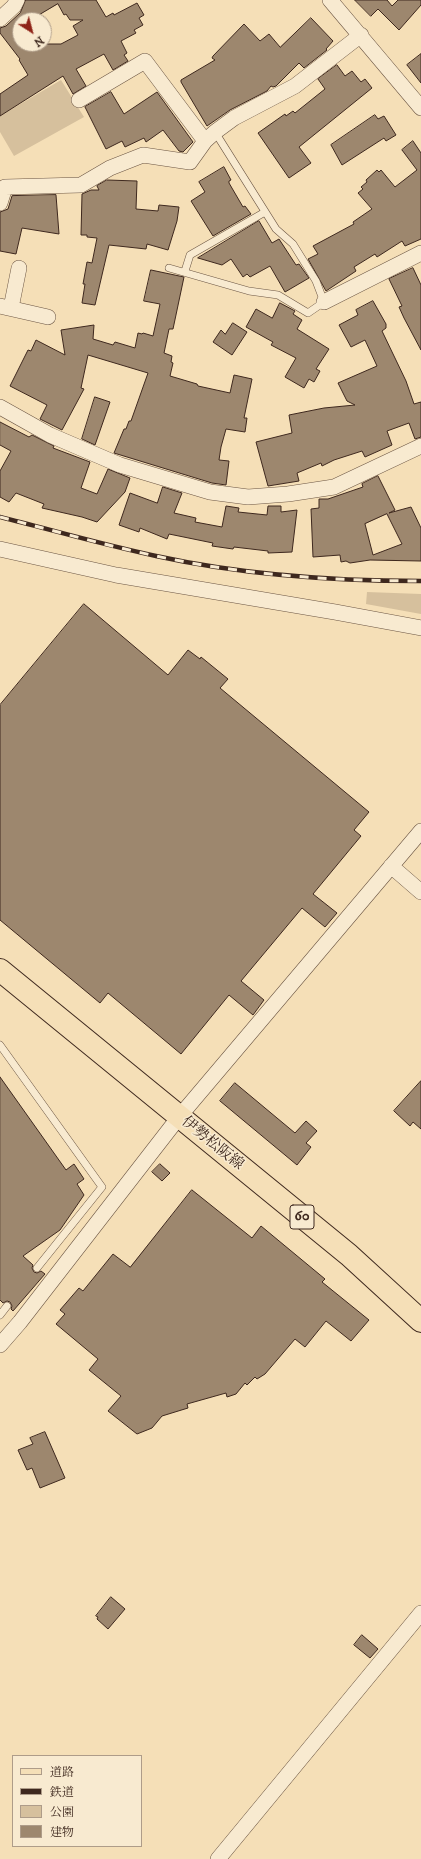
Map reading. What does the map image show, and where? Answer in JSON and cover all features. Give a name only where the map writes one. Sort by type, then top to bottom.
[{"type":"main road","name":"伊勢松阪線","points":[[0,970],[349,1255],[421,1321]]},
{"type":"street","points":[[0,19],[14,6],[17,0]]},
{"type":"street","points":[[330,0],[421,108]]},
{"type":"street","points":[[0,203],[5,187],[81,185],[110,168],[143,155],[190,162],[210,136],[234,118],[295,86],[361,35]]},
{"type":"street","points":[[80,100],[145,61],[210,136]]},
{"type":"street","points":[[324,302],[421,253]]},
{"type":"street","points":[[19,268],[6,307],[48,317]]},
{"type":"street","points":[[0,407],[50,435],[120,465],[210,492],[248,497],[288,494],[334,486],[421,446]]},
{"type":"street","points":[[0,550],[116,575],[421,628]]},
{"type":"street","points":[[0,1345],[20,1322],[179,1117],[421,831]]},
{"type":"street","points":[[391,866],[421,892]]},
{"type":"street","points":[[218,1859],[421,1613]]},
{"type":"lane","points":[[169,268],[184,271],[249,291],[278,295],[308,313],[324,302],[316,280],[293,244],[276,229],[210,136]]},
{"type":"lane","points":[[184,271],[190,255],[265,212]]},
{"type":"lane","points":[[0,1045],[102,1186],[37,1268]]},
{"type":"lane","points":[[0,1315],[7,1306]]},
{"type":"green space","points":[[61,80],[84,117],[14,156],[0,132],[0,116]]},
{"type":"green space","points":[[367,592],[421,594],[421,614],[366,604]]},
{"type":"building","points":[[26,0],[96,0],[106,17],[113,13],[114,15],[137,3],[144,15],[139,18],[143,25],[134,30],[136,33],[121,41],[127,53],[124,55],[128,61],[113,70],[104,54],[76,69],[86,86],[73,94],[63,76],[0,116],[0,94],[28,75],[19,60],[20,59],[15,52],[52,52],[52,44],[61,44],[78,35],[73,26],[83,20],[70,20],[66,14],[64,15],[58,4],[44,12],[20,12]]},
{"type":"building","points":[[355,0],[387,0],[392,6],[398,0],[421,0],[421,5],[399,30],[378,9],[371,16]]},
{"type":"building","points":[[311,18],[333,41],[326,49],[327,50],[304,68],[299,63],[276,86],[271,86],[267,91],[230,110],[207,126],[181,80],[215,60],[212,58],[213,56],[244,24],[260,41],[269,34],[280,47]]},
{"type":"building","points":[[12,20],[12,49],[0,33],[0,28],[6,26]]},
{"type":"building","points":[[421,54],[421,83],[407,65]]},
{"type":"building","points":[[337,65],[345,76],[352,71],[361,82],[365,79],[372,88],[299,147],[311,163],[289,178],[258,133],[285,114],[286,116],[293,111],[295,113],[325,89],[318,79]]},
{"type":"building","points":[[111,92],[124,114],[157,92],[193,142],[183,152],[179,151],[163,130],[146,142],[144,138],[125,147],[122,141],[106,149],[85,107]]},
{"type":"building","points":[[375,115],[378,119],[384,116],[396,135],[386,141],[384,138],[342,165],[331,145]]},
{"type":"building","points":[[413,141],[421,153],[421,239],[405,246],[402,241],[377,257],[375,254],[354,267],[356,271],[326,291],[308,259],[318,254],[313,246],[354,224],[353,222],[372,209],[358,193],[363,189],[361,187],[367,182],[366,180],[377,170],[379,172],[381,170],[395,187],[417,170],[402,150]]},
{"type":"building","points":[[224,167],[231,180],[229,183],[243,207],[245,206],[251,214],[213,236],[191,201],[205,192],[199,182]]},
{"type":"building","points":[[107,180],[137,181],[136,209],[158,211],[159,205],[179,207],[177,221],[168,250],[147,244],[146,249],[109,245],[95,305],[82,303],[85,284],[83,284],[87,262],[92,263],[97,238],[81,235],[82,194],[91,190],[99,190],[97,186]]},
{"type":"building","points":[[56,195],[59,234],[22,228],[16,254],[0,251],[0,212],[8,209],[12,196]]},
{"type":"building","points":[[259,221],[272,243],[279,239],[296,265],[299,264],[309,278],[285,292],[270,266],[250,277],[247,274],[243,277],[231,259],[222,265],[198,258]]},
{"type":"building","points":[[413,268],[421,285],[421,350],[399,307],[402,306],[389,279]]},
{"type":"building","points":[[151,270],[184,277],[173,329],[169,329],[164,353],[172,356],[171,362],[173,363],[170,376],[197,384],[198,386],[230,393],[234,375],[252,379],[244,418],[247,418],[245,432],[226,429],[221,447],[219,460],[229,461],[226,485],[212,483],[114,453],[124,429],[126,429],[129,421],[131,421],[148,373],[88,355],[81,388],[84,389],[62,430],[40,419],[47,405],[10,386],[28,350],[31,351],[36,340],[65,355],[61,330],[94,325],[93,339],[113,345],[115,342],[135,348],[138,333],[153,336],[160,304],[144,301]]},
{"type":"building","points":[[373,301],[386,324],[386,328],[382,331],[406,381],[414,404],[421,402],[421,437],[415,439],[409,423],[387,431],[392,445],[365,457],[362,451],[334,460],[322,466],[321,463],[297,473],[299,481],[268,486],[256,442],[292,433],[289,415],[324,408],[355,405],[347,401],[338,383],[377,366],[365,340],[351,347],[339,325],[358,315],[356,310]]},
{"type":"building","points":[[280,303],[295,311],[293,314],[302,320],[297,329],[329,349],[316,369],[320,371],[314,382],[309,379],[304,388],[285,377],[296,358],[271,345],[273,342],[246,327],[256,309],[272,318]]},
{"type":"building","points":[[233,323],[247,332],[232,355],[213,342],[221,330],[225,334]]},
{"type":"building","points":[[95,397],[110,402],[95,445],[82,439]]},
{"type":"building","points":[[0,422],[29,437],[32,435],[54,446],[53,448],[90,462],[81,488],[97,494],[108,469],[130,478],[125,492],[97,522],[42,508],[44,504],[16,493],[9,502],[0,497],[0,471],[11,451],[0,445]]},
{"type":"building","points":[[378,476],[395,510],[389,513],[411,507],[421,528],[421,561],[370,560],[350,563],[346,561],[341,562],[340,555],[313,557],[311,509],[319,508],[319,499],[328,499],[363,487],[362,484]],"holes":[[[387,514],[402,544],[373,555],[365,524]]]},
{"type":"building","points":[[163,487],[182,493],[174,513],[196,518],[195,522],[222,527],[226,506],[239,508],[238,512],[267,515],[268,506],[281,506],[281,512],[297,510],[292,552],[268,553],[268,551],[212,546],[213,543],[169,534],[167,539],[140,528],[139,532],[119,525],[130,493],[157,503]]},
{"type":"building","points":[[84,604],[168,675],[188,650],[200,659],[201,657],[228,679],[220,688],[369,812],[354,830],[361,836],[313,894],[337,913],[325,927],[302,908],[241,981],[264,1000],[253,1015],[229,995],[181,1054],[108,993],[100,1003],[0,920],[0,705]]},
{"type":"building","points":[[0,1077],[66,1170],[74,1164],[84,1179],[77,1184],[84,1195],[60,1230],[23,1256],[33,1265],[32,1268],[34,1272],[37,1273],[41,1271],[45,1274],[13,1311],[11,1309],[12,1306],[10,1302],[7,1301],[3,1303],[0,1300]]},
{"type":"building","points":[[421,1081],[421,1129],[413,1122],[410,1126],[394,1111]]},
{"type":"building","points":[[235,1083],[295,1133],[306,1121],[317,1131],[306,1143],[311,1147],[297,1165],[220,1101]]},
{"type":"building","points":[[160,1164],[170,1173],[162,1181],[152,1172]]},
{"type":"building","points":[[192,1190],[252,1238],[261,1226],[325,1279],[322,1282],[369,1320],[351,1341],[326,1321],[305,1347],[295,1339],[265,1374],[257,1379],[255,1377],[247,1385],[245,1383],[236,1394],[227,1397],[226,1393],[187,1404],[188,1408],[162,1416],[152,1428],[137,1434],[108,1411],[121,1396],[89,1370],[98,1359],[56,1324],[65,1314],[60,1310],[79,1288],[83,1291],[113,1254],[130,1267]]},
{"type":"building","points":[[45,1432],[65,1478],[40,1488],[32,1468],[27,1470],[18,1450],[33,1444],[30,1438]]},
{"type":"building","points":[[111,1597],[125,1609],[108,1629],[97,1619],[98,1617],[96,1616]]},
{"type":"building","points":[[362,1635],[378,1649],[370,1658],[354,1645]]},
{"type":"railway","points":[[0,517],[136,552],[189,563],[288,576],[354,580],[421,581]]}]
